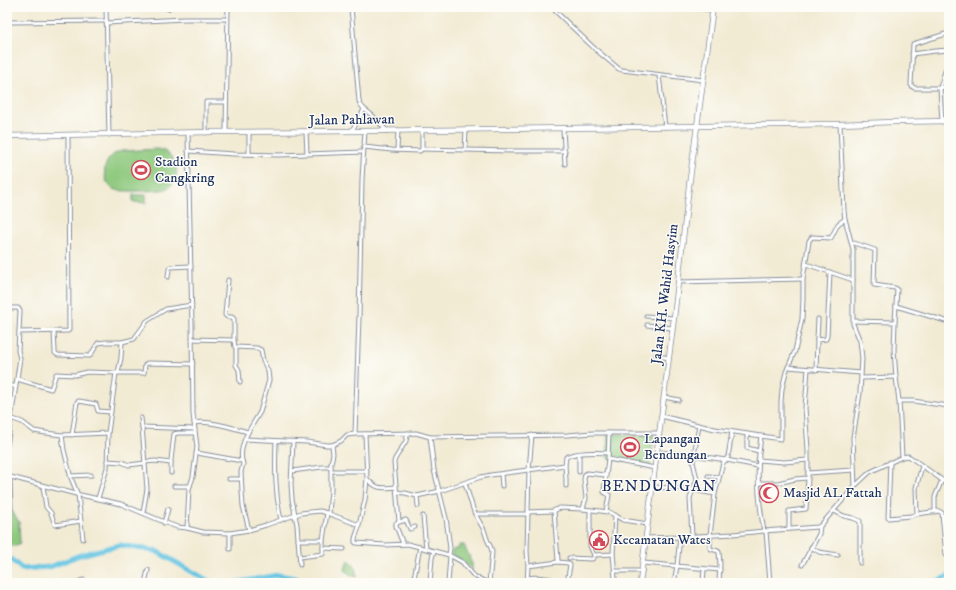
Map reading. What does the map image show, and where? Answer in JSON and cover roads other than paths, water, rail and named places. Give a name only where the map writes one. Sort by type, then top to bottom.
[{"type":"main road","name":"Jalan KH. Wahid Hasyim","points":[[640,583],[674,318],[697,126],[699,80],[709,9]]},
{"type":"main road","name":"Jalan Pahlawan","points":[[7,136],[226,132],[352,131],[364,133],[398,130],[564,130],[665,126],[949,121]]},
{"type":"street","points":[[106,7],[109,135]]},
{"type":"street","points":[[226,132],[228,7]]},
{"type":"street","points":[[351,7],[359,101],[364,109],[387,131]]},
{"type":"street","points":[[551,7],[594,48],[616,67],[622,70],[699,80]]},
{"type":"street","points":[[690,7],[709,9]]},
{"type":"street","points":[[7,22],[106,22],[227,19]]},
{"type":"street","points":[[949,33],[913,44],[911,84],[914,88],[940,88],[949,86]]},
{"type":"street","points":[[912,54],[949,50]]},
{"type":"street","points":[[942,122],[940,88],[949,58]]},
{"type":"street","points":[[659,75],[665,126]]},
{"type":"street","points":[[206,133],[206,102],[226,102]]},
{"type":"street","points":[[352,131],[364,109]]},
{"type":"street","points":[[840,124],[845,219],[853,249],[853,321],[860,344],[862,358],[862,378],[853,438],[854,486]]},
{"type":"street","points":[[397,150],[398,130]]},
{"type":"street","points":[[422,130],[422,149]]},
{"type":"street","points":[[465,150],[466,130]]},
{"type":"street","points":[[564,130],[565,164]]},
{"type":"street","points":[[249,132],[249,154]]},
{"type":"street","points":[[306,132],[307,154]]},
{"type":"street","points":[[187,528],[190,486],[197,453],[192,407],[193,364],[188,133]]},
{"type":"street","points":[[355,434],[364,133]]},
{"type":"street","points":[[19,332],[68,331],[70,327],[68,135]]},
{"type":"street","points":[[364,147],[417,151],[422,149],[514,152],[564,151]]},
{"type":"street","points":[[188,151],[234,154],[363,152]]},
{"type":"street","points":[[661,416],[714,429],[779,440],[781,439],[781,395],[783,381],[794,351],[802,319],[803,279],[809,241],[811,238],[830,238],[838,224],[845,219]]},
{"type":"street","points":[[851,242],[875,250],[874,285],[896,288],[897,291],[894,350],[902,457]]},
{"type":"street","points":[[806,264],[853,280]]},
{"type":"street","points":[[168,277],[170,267],[191,266]]},
{"type":"street","points":[[817,340],[827,338],[830,272]]},
{"type":"street","points":[[678,282],[803,279]]},
{"type":"street","points":[[228,280],[225,314],[234,319],[234,347],[236,347],[236,365],[239,370],[240,382]]},
{"type":"street","points":[[54,332],[55,353],[58,355],[90,356],[98,343],[122,342],[134,338],[147,320],[166,309],[192,305]]},
{"type":"street","points":[[896,306],[949,322]]},
{"type":"street","points":[[7,308],[19,309],[18,351],[20,358],[18,379],[9,418],[7,446]]},
{"type":"street","points":[[646,316],[674,318]]},
{"type":"street","points":[[665,328],[666,318]]},
{"type":"street","points":[[816,370],[818,319]]},
{"type":"street","points":[[853,321],[895,322]]},
{"type":"street","points":[[647,325],[672,328]]},
{"type":"street","points":[[192,339],[234,341]]},
{"type":"street","points":[[98,498],[106,471],[108,433],[117,373],[121,358],[122,342]]},
{"type":"street","points":[[236,347],[260,349],[263,361],[269,374],[269,380],[260,412],[248,432],[242,449],[242,461],[244,464],[241,472],[243,506],[249,530]]},
{"type":"street","points":[[656,355],[668,358]]},
{"type":"street","points":[[18,379],[51,389],[56,374],[75,376],[85,372],[144,373],[146,363],[193,364]]},
{"type":"street","points":[[788,367],[861,372]]},
{"type":"street","points":[[789,530],[788,511],[806,509],[808,449],[805,408],[808,369]]},
{"type":"street","points":[[862,378],[896,377]]},
{"type":"street","points":[[7,384],[16,387]]},
{"type":"street","points":[[664,397],[679,400]]},
{"type":"street","points":[[72,435],[77,402],[79,401],[96,404],[98,411],[111,412]]},
{"type":"street","points":[[899,401],[949,406]]},
{"type":"street","points":[[9,418],[24,423],[34,431],[62,435],[108,433]]},
{"type":"street","points":[[141,418],[147,489],[143,513]]},
{"type":"street","points":[[194,423],[217,424],[248,432]]},
{"type":"street","points":[[692,536],[690,498],[697,479],[694,466],[694,456],[699,425]]},
{"type":"street","points":[[142,427],[195,431]]},
{"type":"street","points":[[171,473],[174,434],[178,432],[195,431]]},
{"type":"street","points":[[719,583],[719,552],[717,550],[711,550],[710,536],[715,494],[723,463],[728,457],[732,432]]},
{"type":"street","points":[[399,522],[394,462],[404,446],[408,433]]},
{"type":"street","points":[[245,439],[307,442],[332,445],[341,441],[347,435],[355,434],[416,433],[430,437],[659,433]]},
{"type":"street","points":[[606,512],[609,495],[604,492],[609,433]]},
{"type":"street","points":[[365,434],[367,479],[365,500],[355,542],[385,545],[408,544],[449,555],[462,562],[472,575],[488,583],[492,550],[484,530],[475,514],[465,483]]},
{"type":"street","points":[[747,434],[747,448],[759,451]]},
{"type":"street","points":[[62,435],[72,484],[78,495],[83,539]]},
{"type":"street","points":[[528,583],[527,551],[529,470],[532,435]]},
{"type":"street","points":[[761,436],[758,460],[759,505],[765,531],[770,583]]},
{"type":"street","points":[[430,437],[434,470],[440,491],[450,542],[448,583]]},
{"type":"street","points":[[276,441],[277,504],[281,520]]},
{"type":"street","points":[[293,442],[291,484],[292,499],[296,515],[300,565]]},
{"type":"street","points":[[300,557],[321,555],[323,553],[323,540],[331,490],[332,445]]},
{"type":"street","points":[[657,452],[725,460],[758,466]]},
{"type":"street","points":[[197,453],[242,461]]},
{"type":"street","points":[[566,486],[565,465],[567,456],[608,453]]},
{"type":"street","points":[[579,454],[579,472]]},
{"type":"street","points":[[646,538],[710,536],[814,528],[820,526],[854,486],[872,470],[902,457],[909,457],[949,485]]},
{"type":"street","points":[[608,459],[655,468]]},
{"type":"street","points":[[758,460],[784,462],[808,460]]},
{"type":"street","points":[[107,461],[122,462],[129,465],[161,461],[171,463]]},
{"type":"street","points":[[890,462],[888,518],[940,511],[943,515],[946,555]]},
{"type":"street","points":[[397,492],[405,492],[417,496],[440,491],[481,478],[565,465]]},
{"type":"street","points":[[917,514],[916,488],[922,466]]},
{"type":"street","points":[[292,471],[322,467],[367,471]]},
{"type":"street","points":[[808,473],[854,470]]},
{"type":"street","points":[[501,474],[502,486]]},
{"type":"street","points":[[583,510],[586,498],[584,479],[585,474],[605,475]]},
{"type":"street","points":[[70,476],[91,475]]},
{"type":"street","points":[[11,509],[9,476],[78,495],[121,504],[177,527],[202,532],[230,533],[249,530],[313,511],[328,513],[359,525]]},
{"type":"street","points":[[708,476],[719,477]]},
{"type":"street","points":[[759,484],[778,483],[808,478]]},
{"type":"street","points":[[230,479],[241,479]]},
{"type":"street","points":[[367,479],[376,487],[396,487]]},
{"type":"street","points":[[935,512],[935,497],[942,480]]},
{"type":"street","points":[[43,486],[46,507],[51,513],[56,530]]},
{"type":"street","points":[[174,486],[190,486]]},
{"type":"street","points":[[652,487],[693,489],[715,494]]},
{"type":"street","points":[[417,496],[418,506]]},
{"type":"street","points":[[475,514],[528,513],[562,508],[606,512],[630,521],[648,524]]},
{"type":"street","points":[[164,522],[168,509]]},
{"type":"street","points":[[554,510],[558,562]]},
{"type":"street","points":[[590,510],[590,546],[594,555]]},
{"type":"street","points":[[834,511],[860,521],[860,563]]},
{"type":"street","points":[[615,515],[613,554],[615,583]]},
{"type":"street","points":[[423,516],[426,549]]},
{"type":"street","points":[[403,544],[396,523],[407,520],[410,529],[415,528]]},
{"type":"street","points":[[55,525],[81,521]]},
{"type":"street","points":[[802,565],[819,534],[820,526]]},
{"type":"street","points":[[230,533],[230,549]]},
{"type":"street","points":[[674,583],[680,537]]},
{"type":"street","points":[[298,540],[323,540]]},
{"type":"street","points":[[416,583],[414,578],[420,547]]},
{"type":"street","points":[[811,547],[819,552],[838,555]]},
{"type":"street","points":[[323,548],[344,549]]},
{"type":"street","points":[[430,583],[434,551]]},
{"type":"street","points":[[594,555],[613,554]]},
{"type":"street","points":[[569,558],[592,559],[594,558],[594,555]]},
{"type":"street","points":[[528,566],[558,562],[570,564],[567,583],[541,578],[528,578]]},
{"type":"street","points":[[643,563],[720,570]]},
{"type":"street","points":[[703,583],[704,569]]},
{"type":"street","points":[[145,583],[148,570]]},
{"type":"street","points":[[614,571],[642,571]]},
{"type":"street","points":[[475,583],[476,577]]},
{"type":"street","points":[[79,583],[80,581],[84,580]]},
{"type":"waterway","points":[[7,556],[22,569],[50,567],[80,555],[120,545],[156,551],[212,583],[234,583],[278,575],[320,583]]},
{"type":"waterway","points":[[933,583],[949,576]]},
{"type":"place","name":"Stadion Cangkring","points":[[141,170]]},
{"type":"place","name":"Lapangan Bendungan","points":[[630,447]]},
{"type":"place","name":"Masjid AL Fattah","points":[[769,493]]},
{"type":"place","name":"Kecamatan Wates","points":[[599,540]]},
{"type":"district","name":"BENDUNGAN","points":[[659,486]]}]
